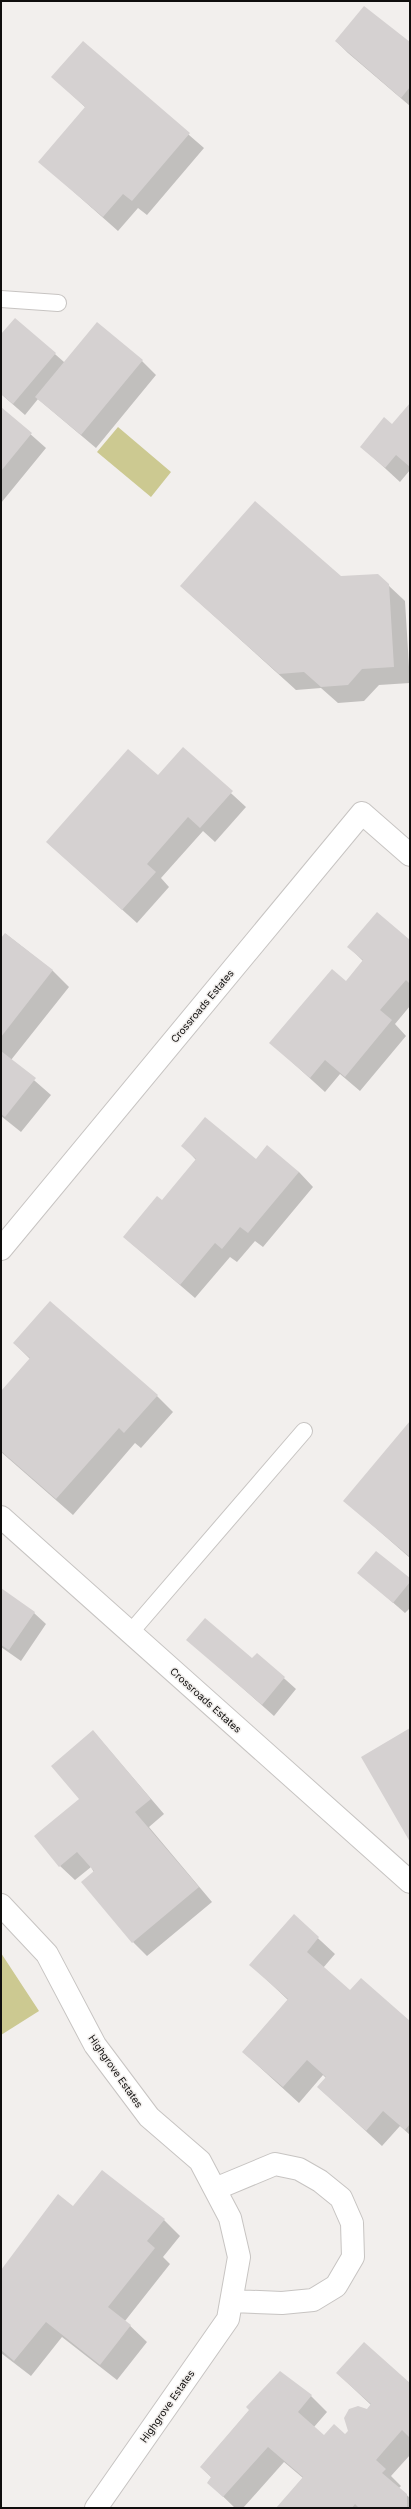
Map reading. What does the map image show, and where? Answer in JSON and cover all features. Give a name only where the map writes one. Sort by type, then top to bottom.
[{"type":"street","name":"Crossroads Estates","points":[[1,1249],[362,813],[410,855]]},
{"type":"street","name":"Crossroads Estates","points":[[1,1517],[410,1882]]},
{"type":"street","name":"Highgrove Estates","points":[[1,1905],[47,1954],[95,2045],[149,2117],[200,2160],[230,2218],[239,2257],[228,2319],[96,2508]]},
{"type":"street","points":[[215,2189],[275,2164],[299,2169],[320,2181],[341,2198],[352,2223],[353,2257],[336,2286],[313,2300],[282,2303],[232,2301]]},
{"type":"lane","points":[[1,299],[58,303]]},
{"type":"lane","points":[[130,1632],[304,1432]]},
{"type":"shaded area","points":[[118,427],[171,472],[151,497],[97,452]]},
{"type":"shaded area","points":[[1,1953],[39,2011],[1,2035]]},
{"type":"building","points":[[364,6],[410,42],[410,87],[401,98],[335,41]]},
{"type":"building","points":[[83,41],[190,133],[132,201],[123,194],[103,217],[38,162],[85,107],[51,77]]},
{"type":"building","points":[[15,318],[56,353],[13,404],[1,394],[1,334]]},
{"type":"building","points":[[97,322],[143,360],[81,435],[35,397]]},
{"type":"building","points":[[410,403],[410,467],[396,455],[385,468],[360,447],[384,417],[392,424]]},
{"type":"building","points":[[1,407],[32,433],[1,471]]},
{"type":"building","points":[[255,501],[341,576],[378,574],[389,584],[394,667],[362,669],[348,685],[321,687],[304,672],[279,674],[180,586]]},
{"type":"building","points":[[183,747],[233,791],[200,828],[188,817],[147,864],[156,872],[122,910],[46,842],[128,749],[158,775]]},
{"type":"building","points":[[377,912],[410,940],[410,984],[406,980],[380,1010],[392,1020],[345,1077],[325,1060],[310,1078],[269,1043],[332,969],[346,981],[363,960],[347,947]]},
{"type":"building","points":[[5,933],[53,970],[1,1037],[1,938]]},
{"type":"building","points":[[1,1051],[36,1078],[5,1117],[1,1114]]},
{"type":"building","points":[[205,1117],[256,1159],[267,1145],[299,1172],[248,1233],[240,1227],[222,1249],[215,1243],[180,1285],[123,1237],[157,1196],[162,1200],[196,1159],[181,1146]]},
{"type":"building","points":[[50,1301],[158,1395],[124,1433],[119,1428],[56,1499],[1,1451],[1,1391],[30,1358],[13,1343]]},
{"type":"building","points":[[410,1421],[410,1557],[343,1501]]},
{"type":"building","points":[[376,1551],[410,1578],[410,1582],[393,1603],[357,1573]]},
{"type":"building","points":[[1,1588],[35,1612],[9,1650],[1,1645]]},
{"type":"building","points":[[205,1618],[252,1658],[257,1653],[285,1677],[262,1705],[186,1640]]},
{"type":"building","points":[[410,1728],[410,1842],[361,1757]]},
{"type":"building","points":[[93,1730],[151,1799],[135,1812],[199,1887],[132,1943],[81,1882],[94,1871],[77,1852],[59,1867],[34,1836],[79,1799],[51,1766]]},
{"type":"building","points":[[294,1914],[319,1937],[307,1952],[350,1990],[361,1978],[410,2021],[410,2124],[405,2130],[383,2111],[366,2131],[317,2087],[326,2077],[307,2060],[283,2087],[242,2052],[288,1999],[249,1965]]},
{"type":"building","points":[[102,2170],[165,2219],[147,2241],[155,2248],[108,2307],[131,2325],[100,2365],[46,2322],[14,2361],[1,2350],[1,2270],[58,2194],[73,2206]]},
{"type":"building","points":[[364,2342],[410,2383],[410,2438],[402,2430],[376,2460],[386,2469],[382,2473],[407,2494],[407,2508],[359,2508],[355,2504],[352,2508],[276,2508],[303,2477],[268,2447],[223,2497],[207,2483],[211,2477],[200,2467],[249,2410],[246,2407],[280,2371],[312,2395],[298,2412],[324,2435],[334,2424],[345,2434],[348,2431],[344,2418],[349,2409],[358,2406],[367,2409],[371,2404],[336,2373]]}]
